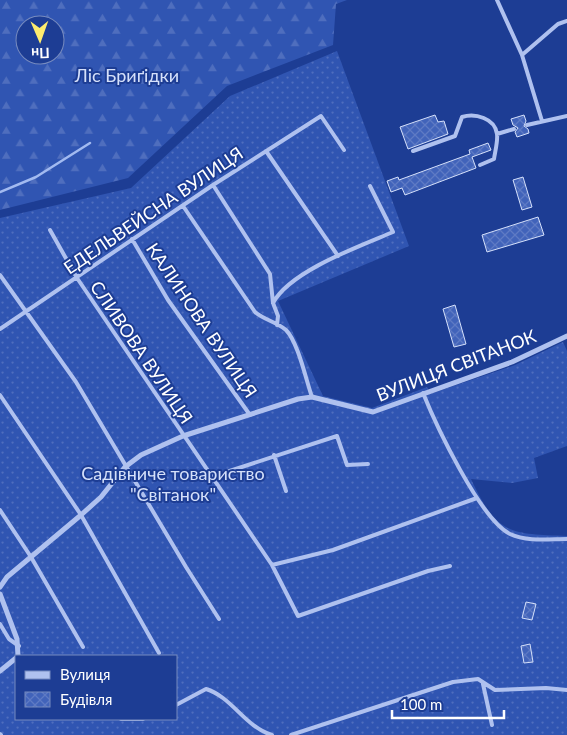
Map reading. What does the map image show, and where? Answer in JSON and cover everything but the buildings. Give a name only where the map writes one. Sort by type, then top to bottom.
[{"type":"street","name":"ВУЛИЦЯ СВІТАНОК","points":[[0,587],[7,577],[101,496],[125,466],[141,455],[182,436],[285,402],[312,397],[374,412],[423,392],[512,362],[566,338]]},
{"type":"street","points":[[0,594],[19,646],[17,655]]},
{"type":"street","points":[[0,671],[15,659]]},
{"type":"lane","points":[[497,0],[522,55],[542,121]]},
{"type":"lane","points":[[522,55],[558,24],[567,21]]},
{"type":"lane","points":[[414,151],[455,136],[462,117],[471,115],[490,122],[497,134],[494,159],[480,164]]},
{"type":"lane","name":"ЕДЕЛЬВЕЙСНА ВУЛИЦЯ","points":[[0,328],[321,116],[344,150]]},
{"type":"lane","points":[[527,125],[567,116]]},
{"type":"lane","points":[[497,134],[514,129]]},
{"type":"lane","points":[[266,151],[338,256]]},
{"type":"lane","points":[[214,185],[273,280],[273,303],[278,316],[277,325]]},
{"type":"lane","points":[[273,303],[281,290],[289,284],[338,256],[393,232],[370,186]]},
{"type":"lane","points":[[183,206],[255,312],[263,319],[286,330],[312,397]]},
{"type":"lane","name":"СЛИВОВА ВУЛИЦЯ","points":[[50,230],[77,278],[182,436],[272,565],[298,616],[428,571],[450,566]]},
{"type":"lane","name":"КАЛИНОВА ВУЛИЦЯ","points":[[132,240],[168,300],[250,415]]},
{"type":"lane","points":[[0,275],[76,382],[219,619]]},
{"type":"lane","points":[[423,392],[438,429],[477,498],[495,522],[510,534],[530,538],[567,539]]},
{"type":"lane","points":[[0,395],[81,514],[159,653]]},
{"type":"lane","points":[[211,477],[337,436],[347,465],[368,464]]},
{"type":"lane","points":[[274,455],[286,491]]},
{"type":"lane","points":[[272,565],[333,550],[477,498]]},
{"type":"lane","points":[[0,510],[31,557],[83,647]]},
{"type":"lane","points":[[0,624],[9,639],[19,646]]},
{"type":"lane","points":[[291,735],[453,682],[471,679],[478,680],[495,690],[546,688],[567,690]]},
{"type":"lane","points":[[483,684],[492,725]]},
{"type":"lane","points":[[178,704],[206,689],[217,692],[247,722],[262,732],[272,735]]},
{"type":"green space","name":"Ліс Бриґідки","points":[[0,0],[347,0],[336,4],[333,45],[227,86],[128,178],[0,210]]},
{"type":"green space","name":"Садівниче товариство \"Світанок\"","points":[[337,51],[409,246],[278,301],[323,396],[372,408],[427,387],[430,394],[515,365],[563,342],[567,351],[567,446],[534,458],[538,478],[512,483],[471,479],[489,511],[507,528],[532,534],[567,536],[567,735],[0,735],[0,218],[131,188],[230,96]]},
{"type":"waterway","points":[[0,192],[36,177],[90,143]]}]
